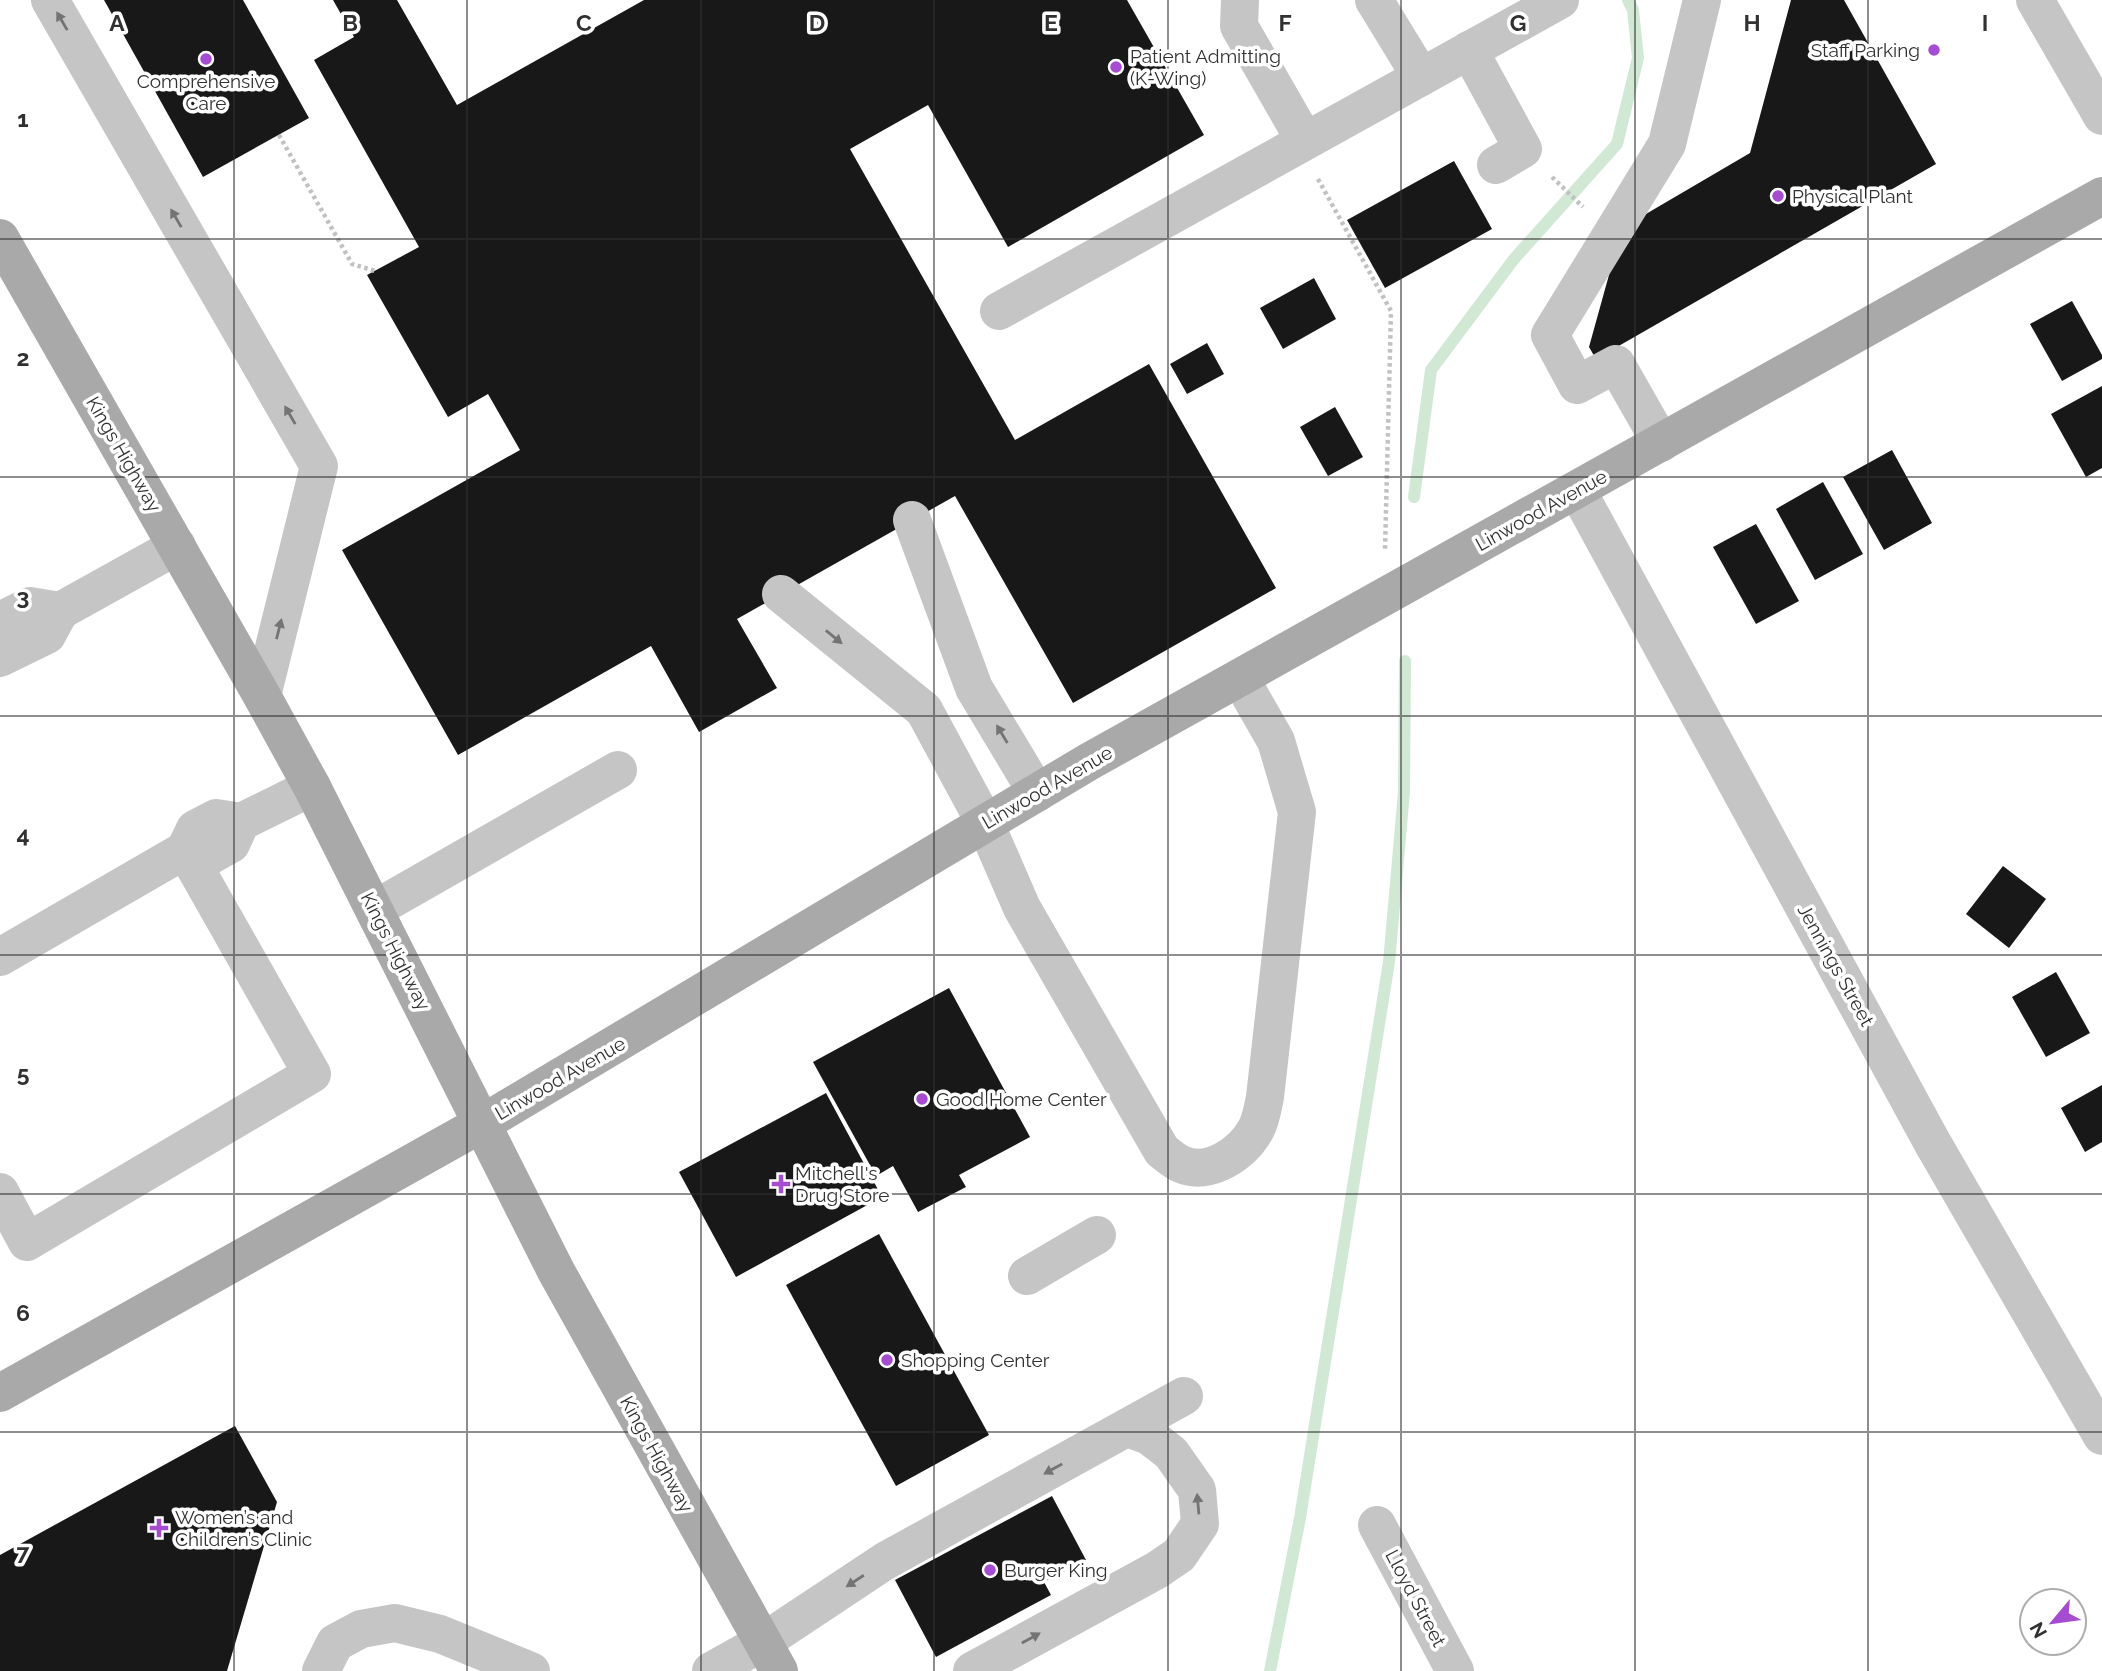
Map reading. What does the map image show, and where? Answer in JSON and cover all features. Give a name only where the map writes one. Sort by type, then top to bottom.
[{"type":"main road","name":"Linwood Avenue","points":[[0,1393],[483,1123],[1037,793],[2102,196]]},
{"type":"main road","name":"Kings Highway","points":[[0,238],[312,787],[556,1271],[771,1656]]},
{"type":"street","points":[[50,0],[319,466],[262,696]]},
{"type":"street","points":[[1374,0],[1420,77]]},
{"type":"street","points":[[999,311],[1560,0]]},
{"type":"street","points":[[1661,443],[1616,363],[1577,385],[1550,335],[1667,144],[1702,0]]},
{"type":"street","points":[[2035,0],[2102,116]]},
{"type":"street","points":[[1234,9],[1302,143]]},
{"type":"street","points":[[1469,50],[1523,149],[1496,165]]},
{"type":"street","name":"Jennings Street","points":[[1577,490],[1932,1142],[2102,1436]]},
{"type":"street","points":[[912,520],[974,688],[1037,793]]},
{"type":"street","points":[[0,658],[47,635],[60,611],[177,546]]},
{"type":"street","points":[[781,594],[924,710],[985,823],[1022,908],[1162,1151],[1183,1165],[1203,1168],[1224,1161],[1245,1145],[1257,1128],[1265,1097],[1297,812],[1276,741],[1240,678]]},
{"type":"street","points":[[0,621],[30,606],[60,611]]},
{"type":"street","points":[[375,909],[618,770]]},
{"type":"street","points":[[0,957],[185,850],[195,830],[216,818],[241,822],[312,787]]},
{"type":"street","points":[[0,1192],[27,1242],[312,1074],[185,850]]},
{"type":"street","points":[[1027,1276],[1097,1235]]},
{"type":"street","points":[[710,1671],[771,1656],[885,1561],[1184,1396]]},
{"type":"street","points":[[972,1671],[1157,1570],[1180,1555],[1200,1524],[1197,1490],[1171,1453],[1149,1436],[1127,1428]]},
{"type":"street","name":"Lloyd Street","points":[[1377,1525],[1455,1671]]},
{"type":"street","points":[[320,1671],[335,1643],[361,1629],[395,1623],[440,1634],[531,1671]]},
{"type":"path","points":[[279,135],[352,264],[375,271]]},
{"type":"path","points":[[1302,143],[1391,311],[1384,598]]},
{"type":"path","points":[[1549,174],[1587,212]]},
{"type":"building","name":"Comprehensive Care","points":[[104,0],[243,0],[309,118],[203,177]]},
{"type":"building","points":[[333,0],[397,0],[457,105],[644,0],[1127,0],[1204,135],[1008,247],[928,105],[850,149],[1015,440],[1149,364],[1276,588],[1073,703],[955,496],[737,619],[777,688],[699,732],[651,646],[458,755],[342,550],[520,450],[488,394],[448,417],[367,275],[419,247],[314,60],[354,37]]},
{"type":"building","name":"Physical Plant","points":[[1791,0],[1844,0],[1936,164],[1596,359],[1589,347],[1622,228],[1750,153]]},
{"type":"building","points":[[1454,161],[1492,229],[1385,288],[1347,220]]},
{"type":"building","points":[[1314,278],[1336,319],[1283,349],[1260,308]]},
{"type":"building","points":[[2072,301],[2102,359],[2062,381],[2030,324]]},
{"type":"building","points":[[1207,343],[1224,374],[1187,394],[1170,364]]},
{"type":"building","points":[[2102,386],[2102,468],[2086,477],[2051,414]]},
{"type":"building","points":[[1335,407],[1363,457],[1328,476],[1300,427]]},
{"type":"building","points":[[1892,450],[1932,523],[1884,550],[1843,477]]},
{"type":"building","points":[[1823,482],[1863,554],[1815,580],[1776,509]]},
{"type":"building","points":[[1756,524],[1799,601],[1756,624],[1713,547]]},
{"type":"building","points":[[2003,866],[2046,899],[2009,948],[1966,914]]},
{"type":"building","points":[[2056,972],[2090,1033],[2046,1057],[2012,997]]},
{"type":"building","name":"Good Home Center","points":[[949,988],[1030,1137],[959,1175],[966,1187],[918,1212],[893,1166],[876,1176],[813,1062]]},
{"type":"building","points":[[2102,1085],[2102,1142],[2085,1152],[2061,1108]]},
{"type":"building","name":"Mitchell's Drug Store","points":[[826,1093],[882,1197],[736,1277],[679,1172]]},
{"type":"building","name":"Shopping Center","points":[[879,1234],[989,1435],[896,1486],[786,1285]]},
{"type":"building","name":"Women’s and Children’s Clinic","points":[[235,1426],[277,1502],[227,1671],[0,1671],[0,1555]]},
{"type":"building","name":"Burger King","points":[[1052,1496],[1086,1560],[1044,1582],[1051,1595],[936,1657],[895,1580]]},
{"type":"waterway","points":[[1414,497],[1431,370],[1514,259],[1617,144],[1638,58],[1633,10],[1628,0]]},
{"type":"waterway","points":[[1270,1671],[1300,1518],[1389,962],[1404,792],[1405,661]]},
{"type":"place","name":"Staff Parking","points":[[1934,50]]},
{"type":"place","name":"Comprehensive Care","points":[[206,59]]},
{"type":"place","name":"Patient Admitting (K-Wing)","points":[[1116,67]]},
{"type":"place","name":"Physical Plant","points":[[1778,196]]},
{"type":"place","name":"Good Home Center","points":[[922,1099]]},
{"type":"place","name":"Mitchell's Drug Store","points":[[781,1184]]},
{"type":"place","name":"Shopping Center","points":[[887,1360]]},
{"type":"place","name":"Women’s and Children’s Clinic","points":[[159,1528]]},
{"type":"place","name":"Burger King","points":[[990,1570]]}]
